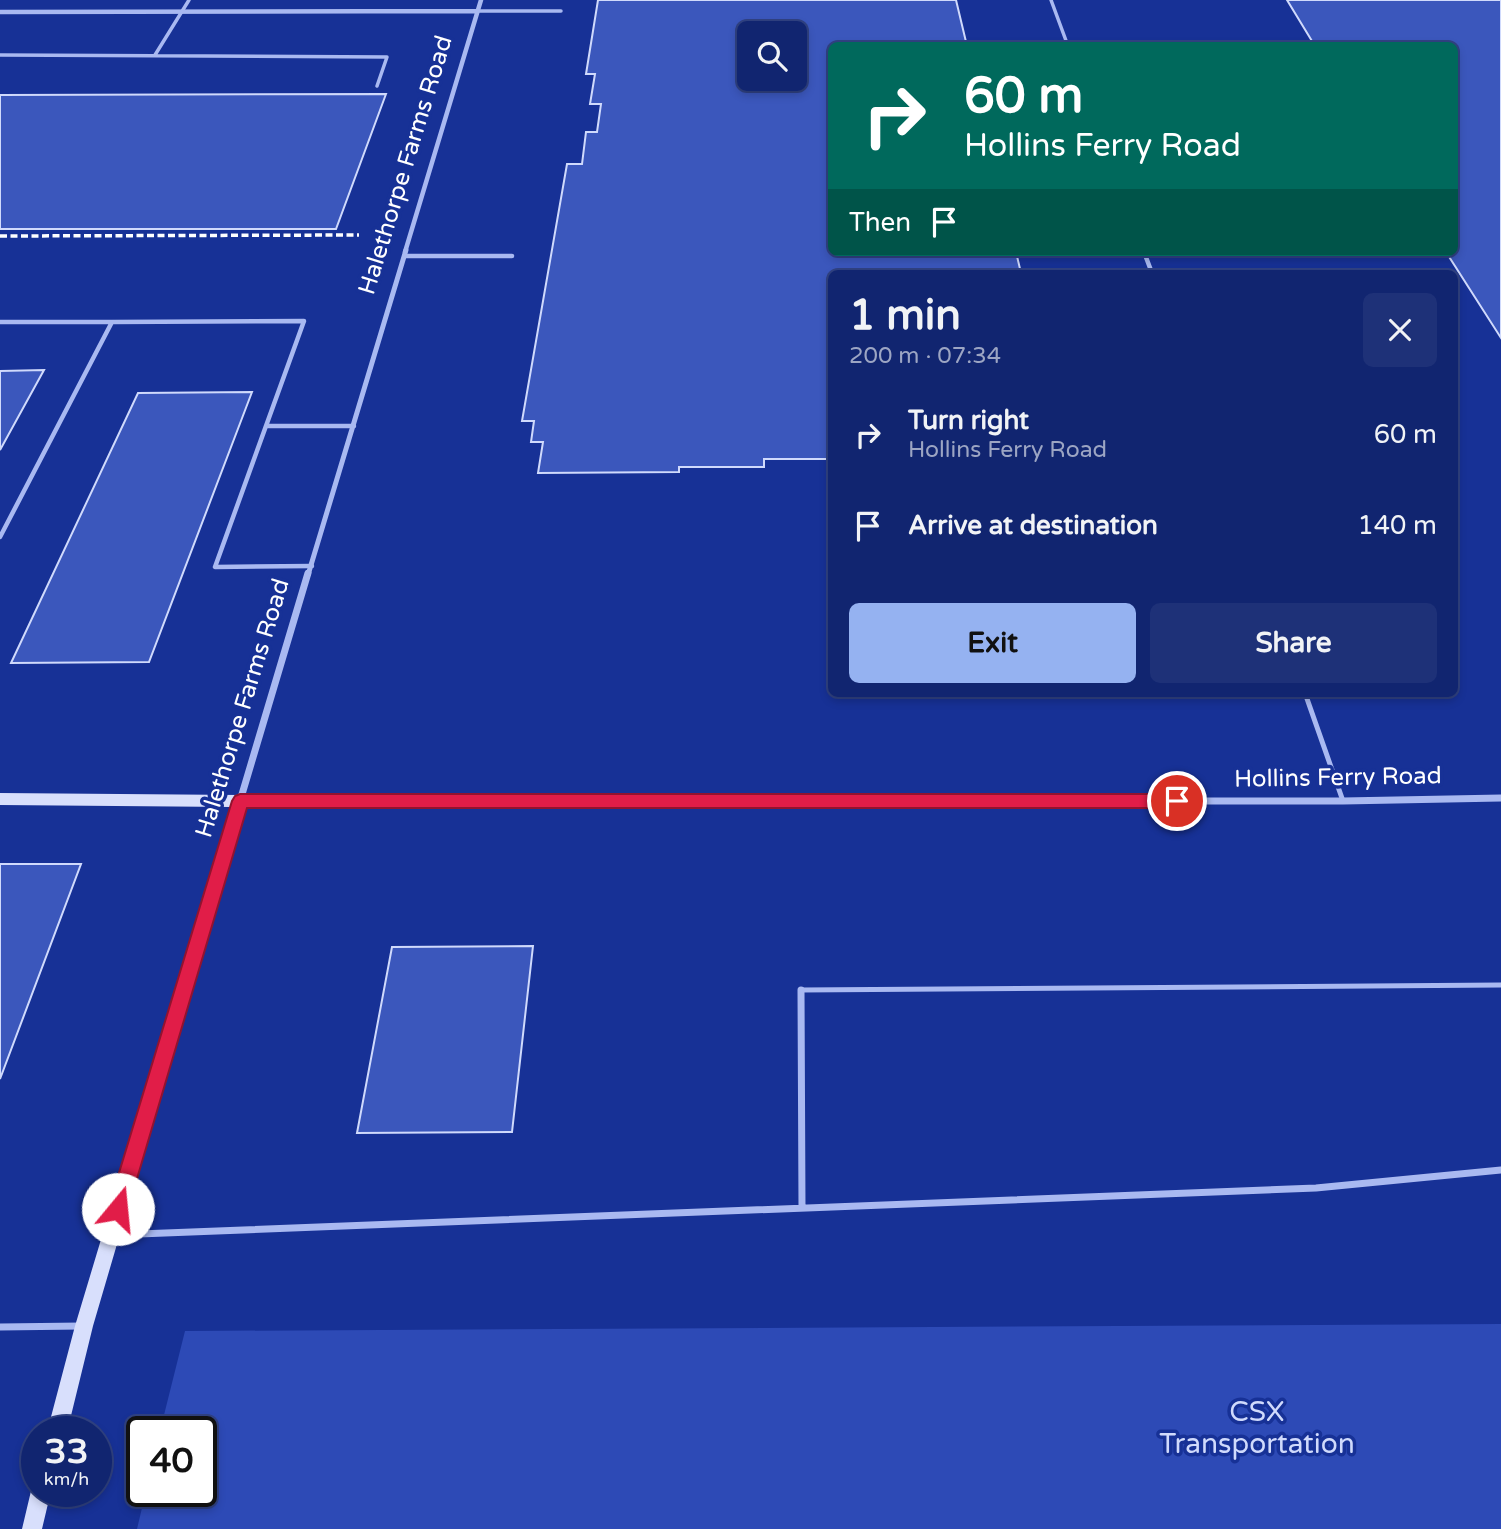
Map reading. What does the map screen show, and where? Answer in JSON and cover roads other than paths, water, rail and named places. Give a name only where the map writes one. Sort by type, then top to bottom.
[{"type":"street","name":"Halethorpe Farms Road","points":[[61,1416],[110,1235],[481,0]]},
{"type":"street","points":[[0,12],[477,11]]},
{"type":"street","name":"Hollins Ferry Road","points":[[0,799],[1343,801],[1501,798]]},
{"type":"street","points":[[32,1529],[37,1507]]},
{"type":"lane","points":[[155,55],[189,0]]},
{"type":"lane","points":[[1051,0],[1067,42]]},
{"type":"lane","points":[[477,11],[561,11]]},
{"type":"lane","points":[[0,55],[387,57],[377,86]]},
{"type":"lane","points":[[405,257],[512,256]]},
{"type":"lane","points":[[0,322],[303,321],[215,567],[313,566]]},
{"type":"lane","points":[[0,537],[112,322]]},
{"type":"lane","points":[[266,426],[354,426]]},
{"type":"lane","points":[[1306,697],[1343,801]]},
{"type":"lane","points":[[802,1207],[801,990],[1501,985]]},
{"type":"lane","points":[[110,1235],[1316,1188],[1501,1170]]},
{"type":"lane","points":[[0,1327],[84,1326]]},
{"type":"railway","points":[[0,236],[359,235]]},
{"type":"park label","name":"CSX Transportation","points":[[1257,1427]]}]
